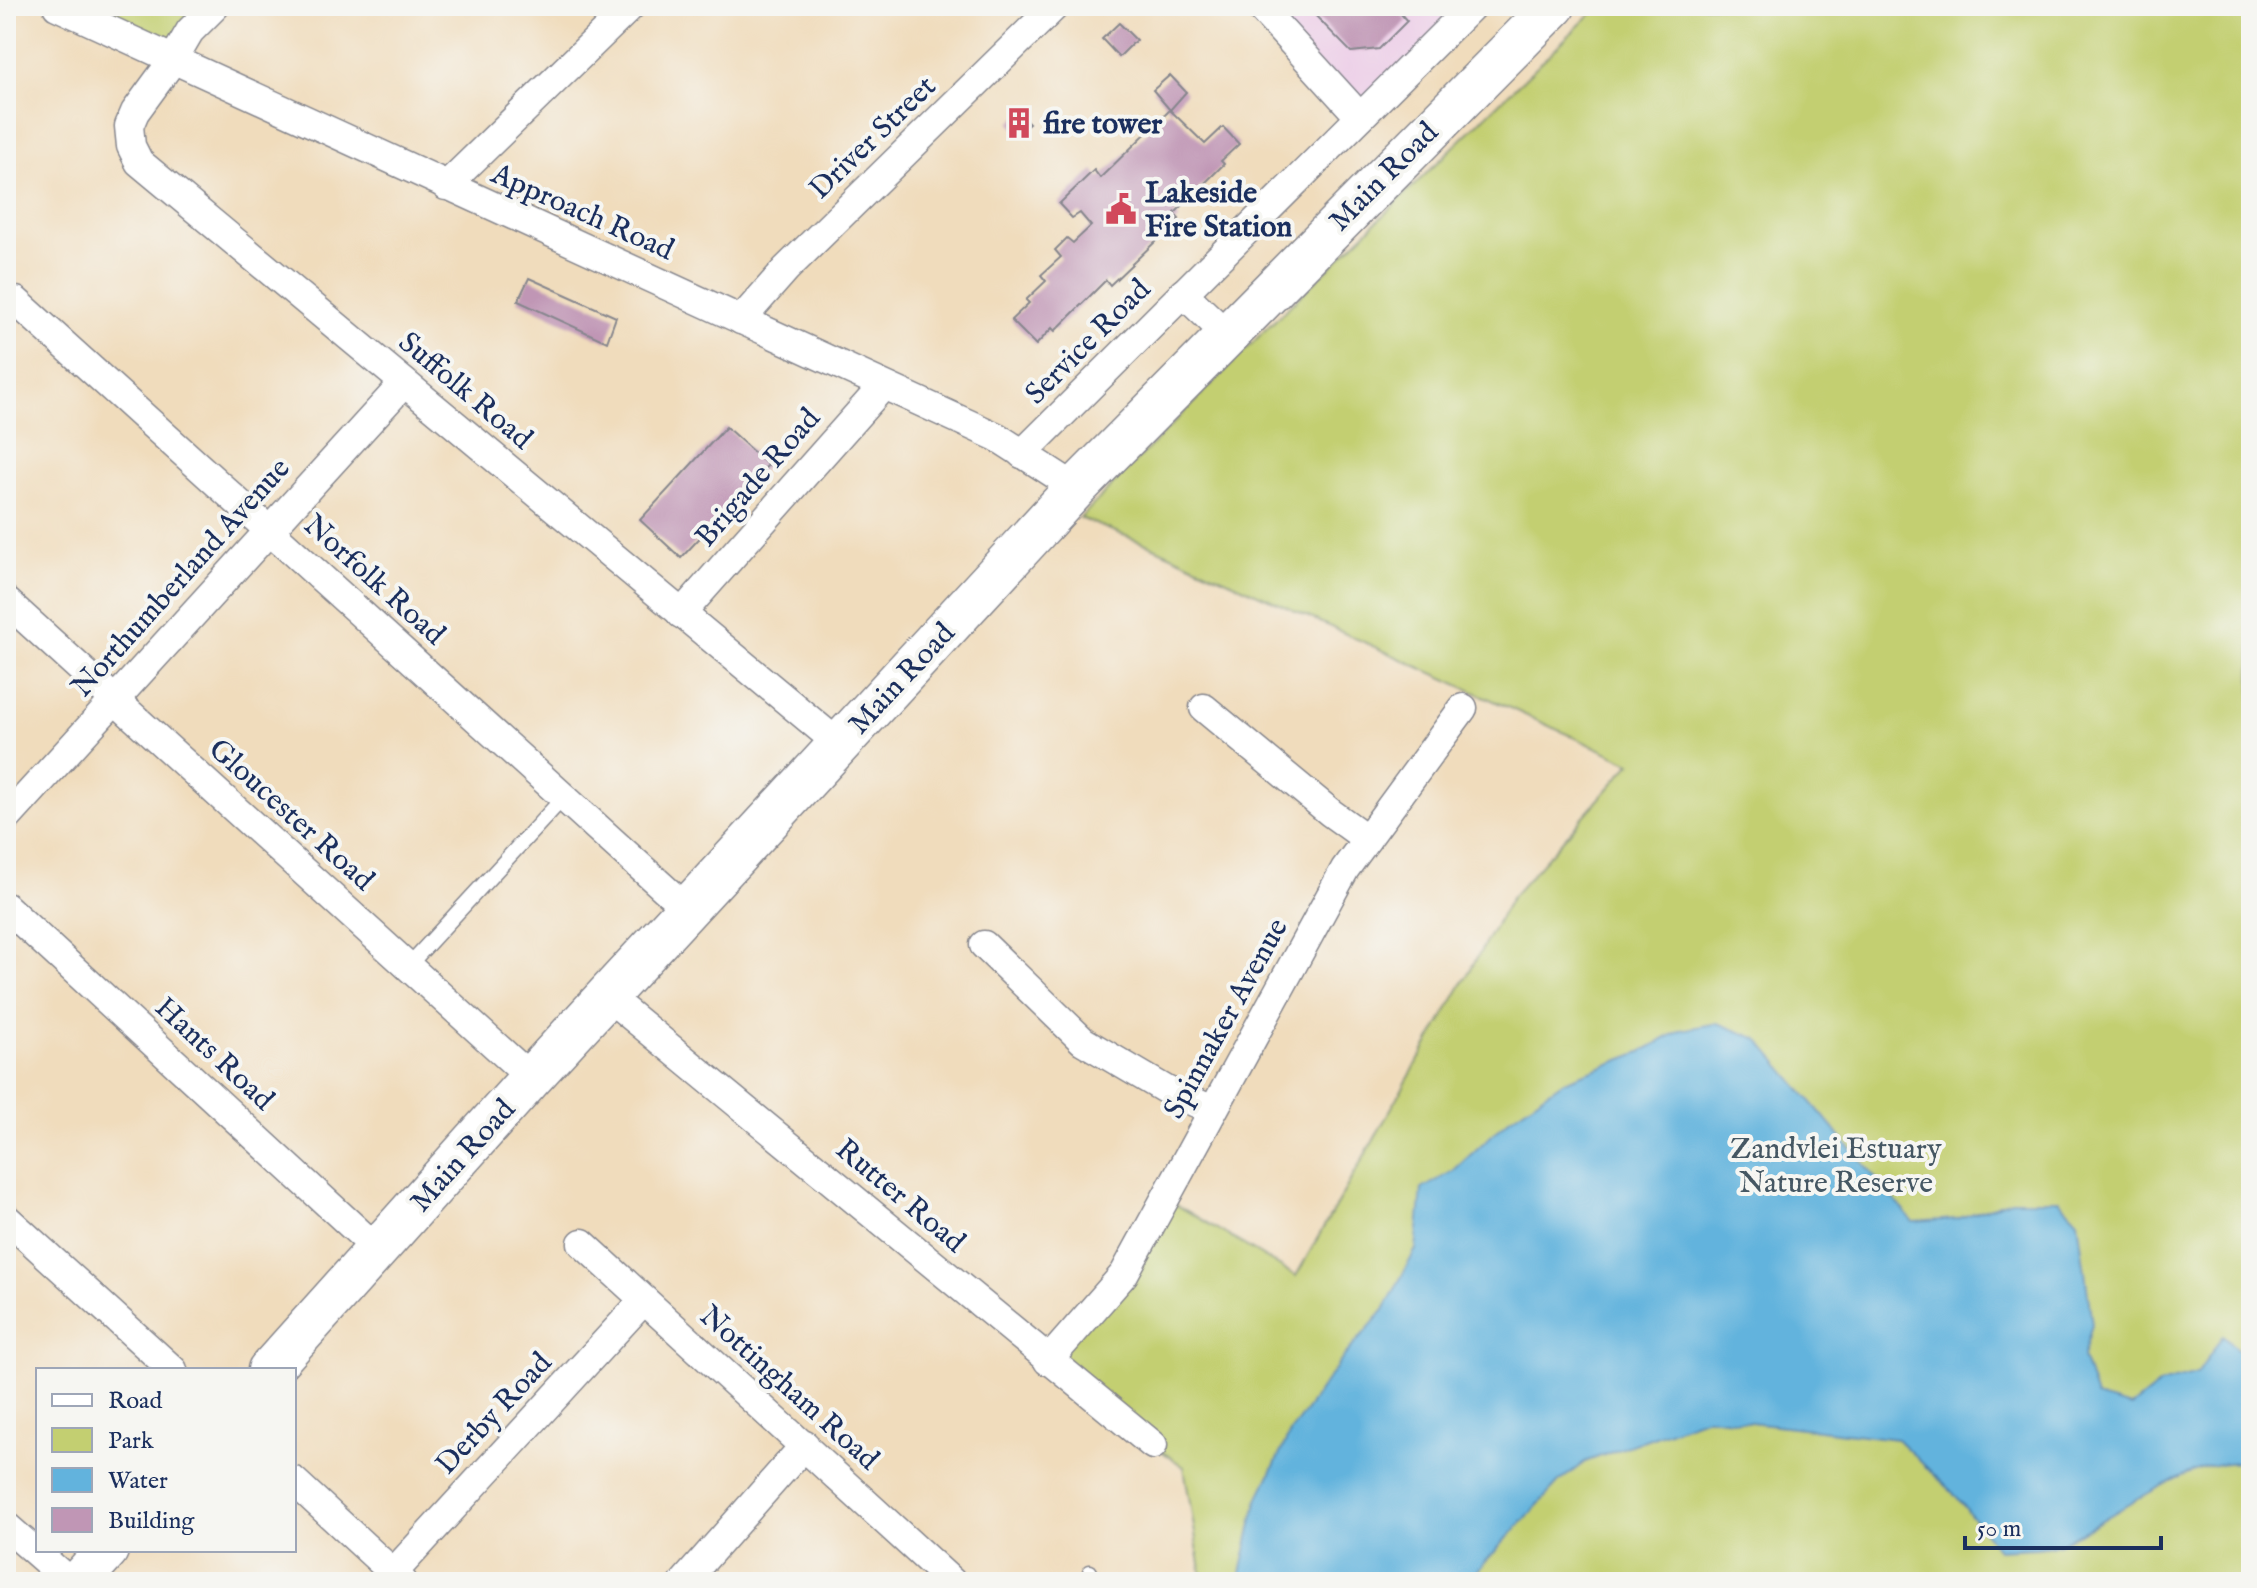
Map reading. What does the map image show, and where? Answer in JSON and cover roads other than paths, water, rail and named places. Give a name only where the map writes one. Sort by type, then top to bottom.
[{"type":"main road","name":"Main Road","points":[[271,1368],[531,1078],[1076,488],[1554,6]]},
{"type":"main road","points":[[78,1582],[105,1552]]},
{"type":"street","name":"Approach Road","points":[[57,6],[997,437],[1076,488]]},
{"type":"street","name":"Suffolk Road","points":[[215,6],[190,31],[135,112],[129,126],[131,146],[139,162],[840,745]]},
{"type":"street","points":[[446,186],[631,6]]},
{"type":"street","name":"Driver Street","points":[[741,320],[786,269],[1055,6]]},
{"type":"street","points":[[1259,6],[1360,117]]},
{"type":"street","name":"Service Road","points":[[1022,454],[1472,6]]},
{"type":"street","points":[[1183,293],[1226,334]]},
{"type":"street","name":"Norfolk Road","points":[[16,301],[687,909]]},
{"type":"street","name":"Northumberland Avenue","points":[[6,819],[404,383]]},
{"type":"street","name":"Brigade Road","points":[[681,614],[883,386]]},
{"type":"street","name":"Gloucester Road","points":[[6,601],[531,1078]]},
{"type":"street","points":[[1204,708],[1367,839]]},
{"type":"street","name":"Spinnaker Avenue","points":[[1048,1361],[1124,1274],[1345,869],[1463,708]]},
{"type":"street","name":"Hants Road","points":[[6,907],[378,1250]]},
{"type":"street","points":[[984,945],[1083,1041],[1168,1091],[1213,1110]]},
{"type":"street","name":"Rutter Road","points":[[607,996],[1153,1445]]},
{"type":"street","points":[[6,1218],[171,1368]]},
{"type":"street","name":"Nottingham Road","points":[[582,1243],[952,1582]]},
{"type":"street","name":"Derby Road","points":[[398,1577],[644,1300]]},
{"type":"street","points":[[684,1582],[805,1445]]},
{"type":"street","points":[[296,1483],[398,1577]]},
{"type":"street","points":[[6,1526],[70,1582]]},
{"type":"lane","points":[[408,966],[564,797]]},
{"type":"water","points":[[1718,1023],[1758,1039],[1913,1222],[1957,1219],[2011,1200],[2059,1200],[2078,1220],[2092,1324],[2083,1357],[2096,1397],[2131,1407],[2160,1384],[2197,1374],[2223,1335],[2247,1360],[2251,1360],[2251,1464],[2229,1463],[2179,1477],[2060,1543],[2038,1548],[1998,1550],[1956,1496],[1897,1439],[1707,1417],[1585,1462],[1560,1481],[1467,1582],[1242,1582],[1241,1573],[1257,1501],[1291,1431],[1345,1355],[1384,1310],[1416,1249],[1422,1189],[1453,1171],[1509,1119],[1564,1081],[1641,1052],[1681,1030]]},
{"type":"place","name":"fire tower","points":[[1019,123]]},
{"type":"place","name":"Lakeside Fire Station","points":[[1121,209]]},
{"type":"park label","name":"Zandvlei Estuary Nature Reserve","points":[[1836,1165]]}]
